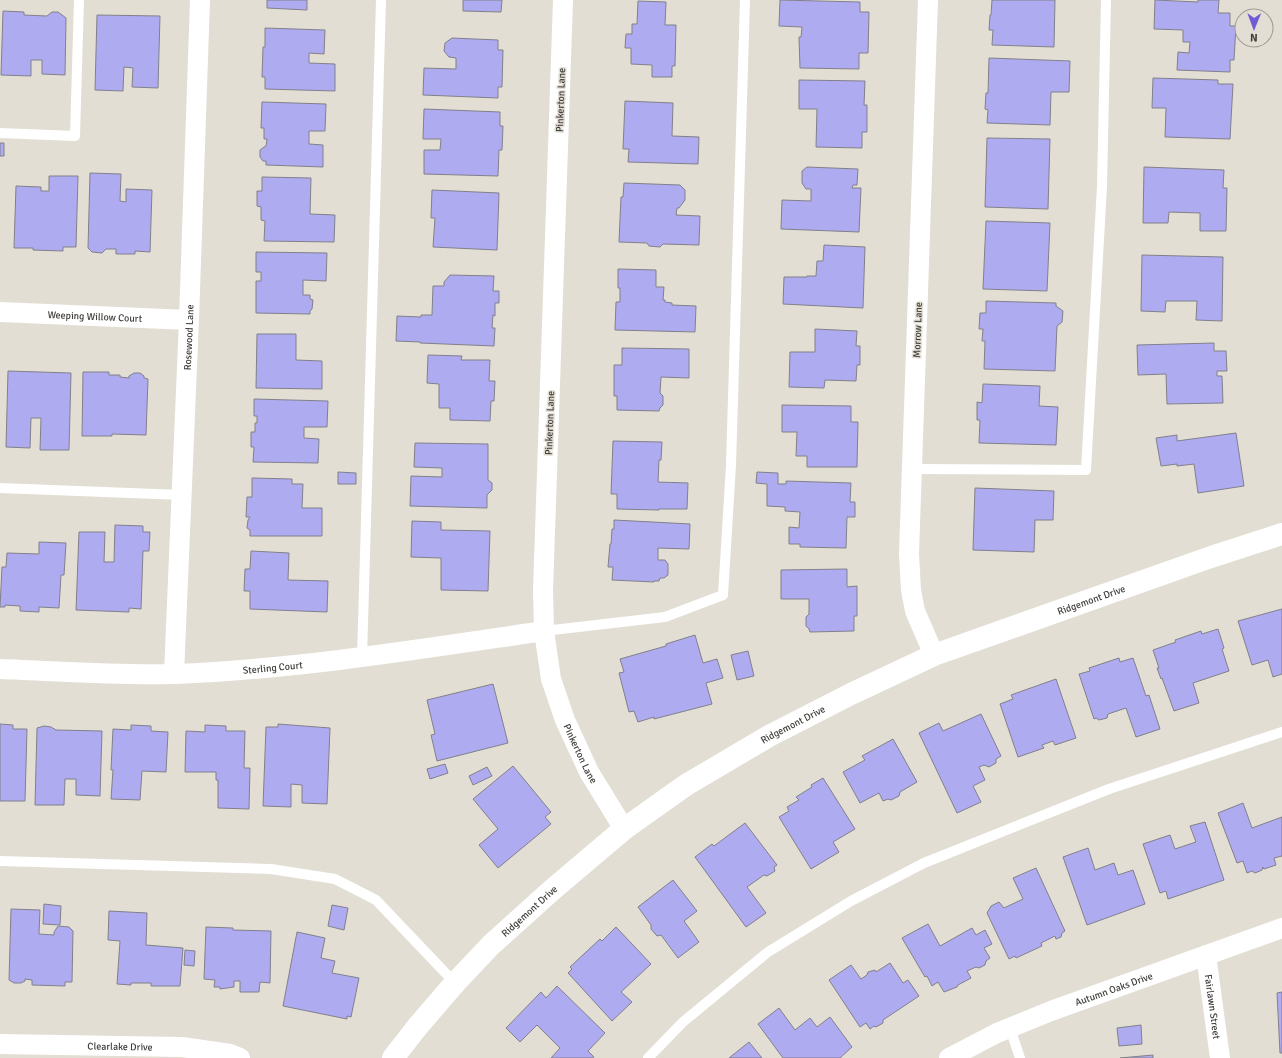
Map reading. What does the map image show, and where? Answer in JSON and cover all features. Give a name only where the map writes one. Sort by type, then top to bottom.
[{"type":"street","name":"Rosewood Lane","points":[[174,674],[189,320],[200,0]]},
{"type":"street","name":"Pinkerton Lane","points":[[563,0],[543,591],[544,631],[552,679],[565,720],[589,772],[624,829]]},
{"type":"street","name":"Morrow Lane","points":[[928,0],[909,554],[911,590],[915,611],[934,655]]},
{"type":"street","name":"Weeping Willow Court","points":[[0,312],[189,320]]},
{"type":"street","name":"Ridgemont Drive","points":[[393,1058],[455,983],[492,945],[541,900],[624,829],[686,786],[769,736],[851,694],[934,655],[1282,534]]},
{"type":"street","name":"Sterling Court","points":[[0,669],[174,674],[236,670],[362,658],[544,631]]},
{"type":"street","name":"Autumn Oaks Drive","points":[[949,1058],[1010,1028],[1051,1011],[1282,928]]},
{"type":"street","name":"Fairlawn Street","points":[[1206,955],[1220,1058]]},
{"type":"street","name":"Clearlake Drive","points":[[0,1044],[86,1052],[182,1047],[230,1054],[240,1058]]},
{"type":"lane","points":[[0,133],[75,136],[79,0]]},
{"type":"lane","points":[[362,658],[381,0]]},
{"type":"lane","points":[[544,631],[665,617],[723,596],[731,457],[746,0]]},
{"type":"lane","points":[[912,469],[1086,470],[1102,186],[1106,0]]},
{"type":"lane","points":[[0,488],[182,495]]},
{"type":"lane","points":[[648,1058],[683,1022],[768,952],[851,901],[924,863],[1109,789],[1282,732]]},
{"type":"lane","points":[[0,861],[272,869],[335,879],[376,900],[455,983]]},
{"type":"lane","points":[[1010,1028],[1020,1058]]},
{"type":"building","points":[[267,0],[307,0],[307,10],[267,8]]},
{"type":"building","points":[[463,0],[502,0],[501,12],[463,11]]},
{"type":"building","points":[[780,0],[860,2],[860,12],[869,12],[868,53],[859,53],[859,69],[800,68],[799,37],[801,37],[802,27],[779,26]]},
{"type":"building","points":[[992,0],[1055,0],[1054,47],[992,45],[993,30],[989,30]]},
{"type":"building","points":[[1155,0],[1198,2],[1198,0],[1219,0],[1218,13],[1230,13],[1230,26],[1234,26],[1234,60],[1230,60],[1230,72],[1177,70],[1178,52],[1189,53],[1190,42],[1183,42],[1183,30],[1154,29]]},
{"type":"building","points":[[638,1],[666,2],[665,25],[676,25],[675,66],[672,66],[672,77],[652,77],[652,65],[631,64],[631,48],[625,48],[626,34],[632,34],[632,24],[637,24]]},
{"type":"building","points":[[3,11],[24,12],[24,15],[47,16],[52,12],[58,12],[66,18],[65,75],[42,74],[42,60],[31,60],[31,76],[1,75]]},
{"type":"building","points":[[97,15],[160,16],[158,88],[132,87],[133,68],[124,67],[123,91],[95,90]]},
{"type":"building","points":[[265,28],[325,30],[324,54],[309,53],[309,63],[335,64],[335,91],[265,89],[265,77],[262,77]]},
{"type":"building","points":[[452,38],[498,40],[498,50],[503,50],[502,87],[498,87],[498,98],[423,95],[424,68],[456,69],[456,58],[449,57],[444,51],[445,43]]},
{"type":"building","points":[[989,58],[1070,61],[1069,92],[1051,92],[1050,125],[987,123],[988,110],[985,109],[986,93],[988,93]]},
{"type":"building","points":[[1153,78],[1218,80],[1218,84],[1233,84],[1230,139],[1165,137],[1166,108],[1152,108]]},
{"type":"building","points":[[799,80],[865,81],[864,105],[867,105],[867,132],[862,132],[862,148],[816,147],[817,109],[799,109]]},
{"type":"building","points":[[625,101],[673,103],[672,136],[699,137],[698,164],[628,162],[629,149],[623,149]]},
{"type":"building","points":[[262,102],[326,104],[325,131],[309,131],[309,144],[323,145],[323,167],[266,165],[266,161],[263,161],[260,157],[260,150],[266,146],[267,139],[264,139],[264,128],[261,128]]},
{"type":"building","points":[[424,109],[500,112],[500,126],[503,126],[502,150],[499,150],[498,176],[424,174],[424,150],[440,150],[441,139],[423,139]]},
{"type":"building","points":[[987,138],[1050,139],[1048,209],[985,207]]},
{"type":"building","points":[[0,143],[4,143],[4,156],[0,156]]},
{"type":"building","points":[[807,167],[858,169],[857,185],[853,185],[852,188],[861,188],[859,232],[781,229],[782,200],[811,201],[811,189],[806,189],[802,183],[802,171]]},
{"type":"building","points":[[1144,167],[1224,170],[1223,188],[1227,188],[1226,231],[1200,231],[1200,213],[1169,212],[1168,223],[1143,223]]},
{"type":"building","points":[[90,173],[121,174],[120,201],[126,202],[126,189],[152,190],[150,252],[135,251],[135,254],[116,254],[116,249],[106,249],[102,253],[92,252],[88,248]]},
{"type":"building","points":[[49,176],[78,176],[76,247],[63,247],[63,251],[14,248],[16,186],[41,187],[41,191],[49,191]]},
{"type":"building","points":[[262,177],[311,178],[310,214],[335,215],[334,242],[264,241],[265,221],[261,220],[261,207],[257,206],[257,191],[262,191]]},
{"type":"building","points":[[624,183],[680,185],[685,190],[685,200],[679,208],[677,208],[676,215],[700,216],[699,245],[663,244],[660,247],[649,246],[647,243],[619,242],[621,197],[623,197]]},
{"type":"building","points":[[432,190],[499,193],[497,250],[433,247],[435,218],[431,218]]},
{"type":"building","points":[[986,221],[1050,223],[1047,291],[983,289]]},
{"type":"building","points":[[824,245],[865,247],[863,308],[783,304],[784,277],[816,276],[817,261],[823,261]]},
{"type":"building","points":[[256,252],[327,253],[326,281],[303,280],[303,295],[310,295],[310,299],[313,300],[310,314],[256,313],[256,281],[261,281],[261,272],[256,272]]},
{"type":"building","points":[[1142,255],[1223,257],[1222,321],[1196,320],[1197,301],[1166,301],[1165,312],[1141,311]]},
{"type":"building","points":[[618,269],[656,270],[656,287],[664,287],[663,300],[665,300],[665,302],[672,303],[672,305],[696,306],[695,332],[615,330],[616,302],[620,302]]},
{"type":"building","points":[[450,275],[494,276],[493,291],[499,291],[499,303],[495,303],[495,316],[493,315],[492,328],[495,328],[494,346],[396,341],[397,316],[421,317],[421,315],[432,315],[433,286],[444,286],[444,282]]},
{"type":"building","points":[[986,301],[1056,303],[1056,306],[1063,311],[1062,322],[1057,326],[1055,371],[984,369],[985,341],[982,341],[983,329],[979,329],[980,313],[986,313]]},
{"type":"building","points":[[815,329],[857,331],[856,346],[860,346],[860,365],[857,365],[856,381],[825,380],[824,388],[789,387],[790,352],[815,352]]},
{"type":"building","points":[[257,334],[296,334],[296,360],[322,361],[322,389],[256,388]]},
{"type":"building","points":[[1214,343],[1214,351],[1226,351],[1227,371],[1217,371],[1217,376],[1222,376],[1223,403],[1167,404],[1166,374],[1138,375],[1137,345]]},
{"type":"building","points":[[622,348],[689,349],[689,378],[661,377],[660,393],[663,396],[663,405],[659,411],[617,410],[617,396],[614,396],[614,365],[622,365]]},
{"type":"building","points":[[428,355],[462,356],[461,360],[490,360],[489,381],[495,381],[494,401],[491,401],[490,421],[450,420],[450,408],[439,408],[439,384],[427,383]]},
{"type":"building","points":[[8,371],[71,373],[69,450],[40,450],[41,418],[31,418],[30,448],[6,447]]},
{"type":"building","points":[[83,372],[109,372],[109,375],[120,375],[120,377],[129,378],[129,376],[134,373],[140,373],[144,376],[144,378],[148,379],[146,435],[112,434],[112,436],[82,436]]},
{"type":"building","points":[[983,384],[1040,386],[1039,406],[1058,407],[1056,445],[979,443],[980,420],[977,420],[977,402],[982,403]]},
{"type":"building","points":[[254,399],[328,401],[327,427],[304,427],[304,438],[319,439],[318,463],[253,462],[254,447],[251,447],[251,432],[255,432],[255,423],[257,423],[257,416],[254,416]]},
{"type":"building","points":[[782,405],[851,406],[851,422],[858,422],[857,467],[807,467],[807,456],[796,456],[797,432],[782,432]]},
{"type":"building","points":[[1236,433],[1244,486],[1198,493],[1194,464],[1161,466],[1156,438],[1177,435],[1177,441]]},
{"type":"building","points":[[613,441],[662,442],[658,482],[688,483],[687,509],[617,509],[617,494],[611,494]]},
{"type":"building","points":[[415,443],[488,444],[488,480],[492,483],[492,490],[487,495],[487,508],[410,506],[411,476],[442,477],[442,468],[414,467]]},
{"type":"building","points":[[338,472],[356,473],[356,484],[338,484]]},
{"type":"building","points":[[757,472],[778,473],[778,484],[786,484],[786,481],[851,483],[850,502],[855,502],[855,517],[847,517],[846,548],[800,547],[800,544],[789,544],[789,527],[799,528],[800,512],[785,511],[785,507],[767,506],[767,484],[756,483]]},
{"type":"building","points":[[252,478],[292,479],[292,484],[303,484],[302,508],[322,508],[322,536],[250,536],[250,530],[247,528],[250,517],[246,517],[247,497],[252,497]]},
{"type":"building","points":[[975,488],[1054,491],[1053,520],[1035,520],[1034,552],[973,550]]},
{"type":"building","points":[[614,520],[690,524],[689,549],[658,548],[658,560],[665,560],[668,564],[668,575],[664,578],[660,578],[659,581],[612,580],[613,567],[608,567]]},
{"type":"building","points":[[412,521],[441,522],[441,530],[490,531],[488,591],[441,590],[441,558],[411,557]]},
{"type":"building","points":[[115,525],[143,526],[143,532],[150,532],[149,551],[143,551],[141,609],[129,608],[129,612],[76,610],[79,532],[105,532],[104,562],[114,562]]},
{"type":"building","points":[[39,542],[66,543],[64,575],[61,575],[59,608],[39,607],[39,612],[20,611],[20,606],[5,605],[5,607],[0,607],[2,567],[6,567],[7,553],[39,554]]},
{"type":"building","points":[[251,551],[289,553],[288,580],[328,581],[327,612],[250,609],[250,591],[244,591],[245,569],[250,569]]},
{"type":"building","points":[[847,569],[847,587],[857,586],[857,616],[854,616],[854,631],[810,632],[806,626],[806,617],[809,614],[809,599],[781,599],[781,570]]},
{"type":"building","points":[[1282,609],[1282,674],[1273,677],[1268,660],[1252,665],[1238,621]]},
{"type":"building","points":[[1218,629],[1229,671],[1193,683],[1199,703],[1174,711],[1157,668],[1159,668],[1153,650],[1176,642],[1175,640],[1201,631],[1202,634]]},
{"type":"building","points":[[695,635],[703,663],[717,659],[723,678],[706,683],[712,704],[638,722],[634,711],[629,712],[619,673],[624,672],[620,659],[666,646],[666,644]]},
{"type":"building","points":[[748,651],[754,676],[737,680],[731,655]]},
{"type":"building","points":[[1119,658],[1120,662],[1133,658],[1146,696],[1149,695],[1160,729],[1136,737],[1126,708],[1108,714],[1107,718],[1099,720],[1096,718],[1094,719],[1079,674],[1090,671],[1089,668]]},
{"type":"building","points":[[1056,679],[1076,738],[1055,745],[1053,741],[1042,745],[1044,748],[1018,757],[1000,704],[1013,699],[1011,695]]},
{"type":"building","points":[[493,684],[508,743],[437,761],[431,735],[435,734],[427,700]]},
{"type":"building","points":[[981,714],[1001,756],[996,759],[996,763],[989,767],[984,765],[979,767],[985,780],[973,786],[981,802],[957,813],[919,733],[939,723],[943,731]]},
{"type":"building","points":[[0,724],[13,725],[13,729],[27,729],[25,801],[0,801]]},
{"type":"building","points":[[278,724],[330,728],[327,804],[302,803],[302,785],[291,784],[291,807],[263,806],[266,727],[278,727]]},
{"type":"building","points":[[131,725],[151,726],[151,731],[168,732],[166,772],[142,771],[140,800],[111,799],[113,729],[131,730]]},
{"type":"building","points":[[205,725],[226,726],[226,731],[245,731],[244,768],[250,768],[249,809],[218,808],[218,780],[216,780],[216,772],[185,772],[186,731],[205,732]]},
{"type":"building","points":[[44,726],[51,727],[56,730],[102,731],[100,796],[76,795],[76,779],[65,779],[64,805],[35,805],[37,728]]},
{"type":"building","points":[[893,739],[917,782],[900,792],[899,796],[891,800],[888,799],[883,801],[879,793],[860,803],[843,772],[865,760],[862,756]]},
{"type":"building","points":[[445,764],[448,773],[430,779],[427,769]]},
{"type":"building","points":[[513,766],[551,812],[545,817],[551,824],[498,868],[479,845],[498,829],[473,799]]},
{"type":"building","points":[[487,767],[492,776],[473,785],[469,776]]},
{"type":"building","points":[[823,778],[855,829],[833,842],[839,852],[811,869],[779,817],[789,811],[787,807],[799,800],[796,797]]},
{"type":"building","points":[[1243,803],[1252,828],[1282,817],[1282,856],[1274,858],[1276,865],[1264,869],[1263,867],[1262,870],[1255,873],[1252,871],[1247,873],[1243,861],[1237,863],[1218,813]]},
{"type":"building","points":[[1205,822],[1224,880],[1168,899],[1166,891],[1160,893],[1143,844],[1170,835],[1175,849],[1196,842],[1190,826]]},
{"type":"building","points":[[745,823],[777,865],[774,867],[775,871],[767,876],[764,875],[747,887],[766,913],[746,927],[695,857],[712,844],[714,846]]},
{"type":"building","points":[[1088,848],[1095,870],[1114,863],[1118,875],[1133,870],[1145,904],[1087,925],[1063,857]]},
{"type":"building","points":[[1036,868],[1065,931],[1062,933],[1061,937],[1056,939],[1055,936],[1041,943],[1042,946],[1016,958],[1015,956],[1009,959],[987,913],[991,906],[999,902],[1004,908],[1023,899],[1013,878]]},
{"type":"building","points":[[673,880],[697,911],[684,921],[699,942],[678,958],[661,935],[657,936],[651,929],[651,925],[638,907]]},
{"type":"building","points":[[44,904],[61,906],[60,925],[43,924]]},
{"type":"building","points":[[332,905],[348,908],[344,930],[328,926]]},
{"type":"building","points":[[11,909],[40,910],[39,934],[54,935],[54,932],[58,926],[69,927],[73,931],[72,982],[65,982],[65,986],[32,985],[32,980],[25,979],[25,981],[21,983],[14,983],[9,980]]},
{"type":"building","points":[[109,911],[147,913],[146,945],[183,948],[180,986],[151,986],[151,983],[131,983],[131,985],[117,984],[120,941],[108,940]]},
{"type":"building","points":[[928,924],[940,946],[972,928],[976,935],[985,930],[992,944],[984,948],[990,958],[986,961],[985,965],[967,971],[971,978],[957,987],[944,992],[938,982],[932,986],[902,938]]},
{"type":"building","points":[[206,927],[233,928],[233,930],[271,931],[270,983],[260,982],[259,992],[240,992],[240,981],[234,981],[234,987],[220,989],[220,987],[214,987],[215,980],[204,979]]},
{"type":"building","points":[[616,927],[651,964],[621,992],[632,1002],[612,1021],[568,973],[572,969],[570,967],[600,939],[602,941]]},
{"type":"building","points":[[297,932],[325,938],[321,958],[335,961],[332,973],[359,978],[351,1017],[347,1016],[347,1019],[283,1006]]},
{"type":"building","points":[[185,950],[195,951],[194,966],[184,965]]},
{"type":"building","points":[[890,963],[903,983],[908,980],[919,996],[883,1020],[883,1023],[876,1027],[874,1026],[870,1029],[866,1023],[860,1027],[829,980],[851,965],[861,979],[867,975],[868,972],[875,970],[876,972]]},
{"type":"building","points":[[557,986],[605,1033],[588,1051],[594,1057],[551,1058],[560,1048],[537,1025],[520,1042],[506,1028],[541,992],[546,998]]},
{"type":"building","points":[[1282,992],[1282,1053],[1280,1053],[1277,993]]},
{"type":"building","points":[[779,1008],[795,1030],[810,1018],[817,1027],[830,1017],[852,1047],[840,1058],[783,1058],[758,1024]]},
{"type":"building","points":[[1141,1025],[1142,1044],[1119,1046],[1117,1028]]},
{"type":"building","points":[[749,1042],[762,1058],[729,1058]]},
{"type":"building","points":[[1153,1055],[1153,1058],[1120,1058]]}]
